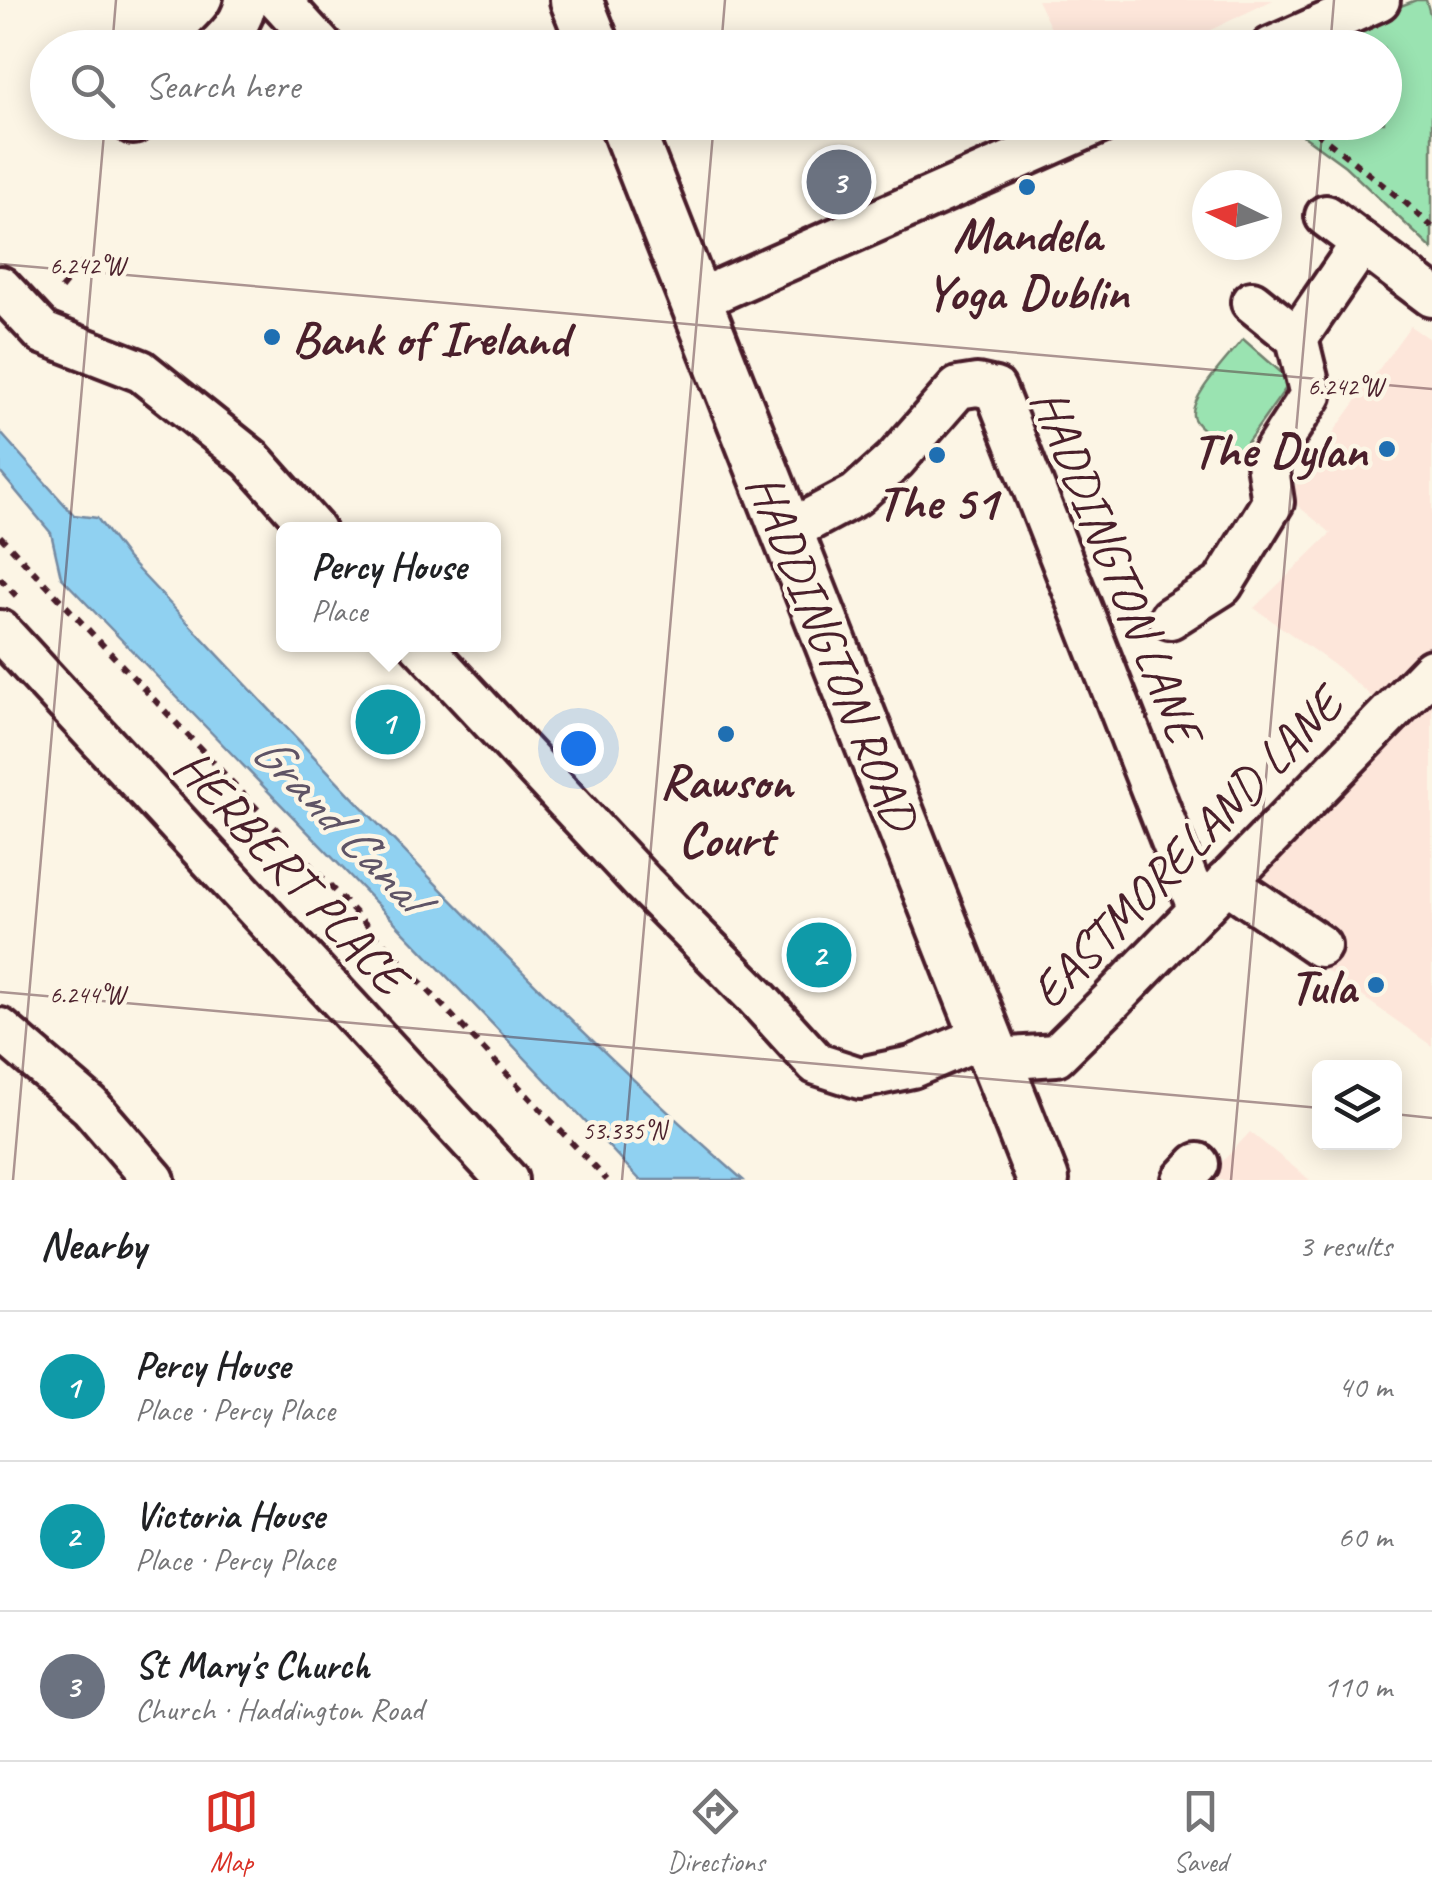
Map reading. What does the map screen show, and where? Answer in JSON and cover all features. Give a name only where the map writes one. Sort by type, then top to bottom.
[{"type":"main road","points":[[576,0],[588,30]]},
{"type":"main road","name":"HADDINGTON ROAD","points":[[632,140],[1043,1180]]},
{"type":"street","points":[[234,30],[246,0]]},
{"type":"street","points":[[279,0],[306,30]]},
{"type":"street","points":[[1312,30],[1379,0]]},
{"type":"street","points":[[696,301],[1059,140]]},
{"type":"street","points":[[1326,216],[1432,296]]},
{"type":"street","points":[[1297,338],[1362,243]]},
{"type":"street","points":[[4,299],[43,333],[141,370],[251,458],[307,522]]},
{"type":"street","points":[[1170,618],[1222,585],[1274,502],[1267,462],[1311,395],[1297,338],[1252,302]]},
{"type":"street","name":"HADDINGTON LANE","points":[[787,532],[856,495],[895,460],[958,388],[995,389],[1213,896]]},
{"type":"street","name":"HERBERT PLACE","points":[[0,631],[508,1180]]},
{"type":"street","name":"EASTMORELAND LANE","points":[[427,652],[817,1064],[860,1078],[991,1047],[1056,1054],[1432,670]]},
{"type":"street","points":[[1213,896],[1320,946]]},
{"type":"street","points":[[0,1029],[90,1106],[154,1180]]},
{"type":"path","points":[[1326,140],[1432,228]]},
{"type":"path","points":[[61,289],[83,262]]},
{"type":"path","points":[[0,536],[607,1180]]},
{"type":"shaded area","points":[[1037,0],[1273,0],[1210,30],[1052,30]]},
{"type":"shaded area","points":[[1410,326],[1432,341],[1432,645],[1377,701],[1254,608],[1331,533],[1287,497]]},
{"type":"shaded area","points":[[1432,691],[1432,1046],[1228,901]]},
{"type":"shaded area","points":[[1250,1132],[1310,1180],[1205,1180]]},
{"type":"green space","points":[[1416,0],[1426,0],[1432,21],[1432,249],[1345,166],[1309,140],[1402,140],[1402,30],[1339,30]]},
{"type":"green space","points":[[1243,339],[1291,381],[1239,454],[1202,428],[1193,411],[1202,390]]},
{"type":"water","name":"Grand Canal","points":[[0,432],[74,515],[97,518],[127,558],[505,954],[743,1180],[640,1180],[61,577],[51,533],[0,472]]},
{"type":"place","name":"St Mary's Church","points":[[839,182]]},
{"type":"place","name":"Mandela Yoga Dublin","points":[[1027,187]]},
{"type":"place","name":"Bank of Ireland","points":[[272,337]]},
{"type":"place","name":"The Dylan","points":[[1387,449]]},
{"type":"place","name":"The 51","points":[[937,455]]},
{"type":"place","name":"Percy House","points":[[388,722]]},
{"type":"place","name":"Rawson Court","points":[[726,734]]},
{"type":"place","name":"Victoria House","points":[[819,955]]},
{"type":"place","name":"Tula","points":[[1376,985]]}]
